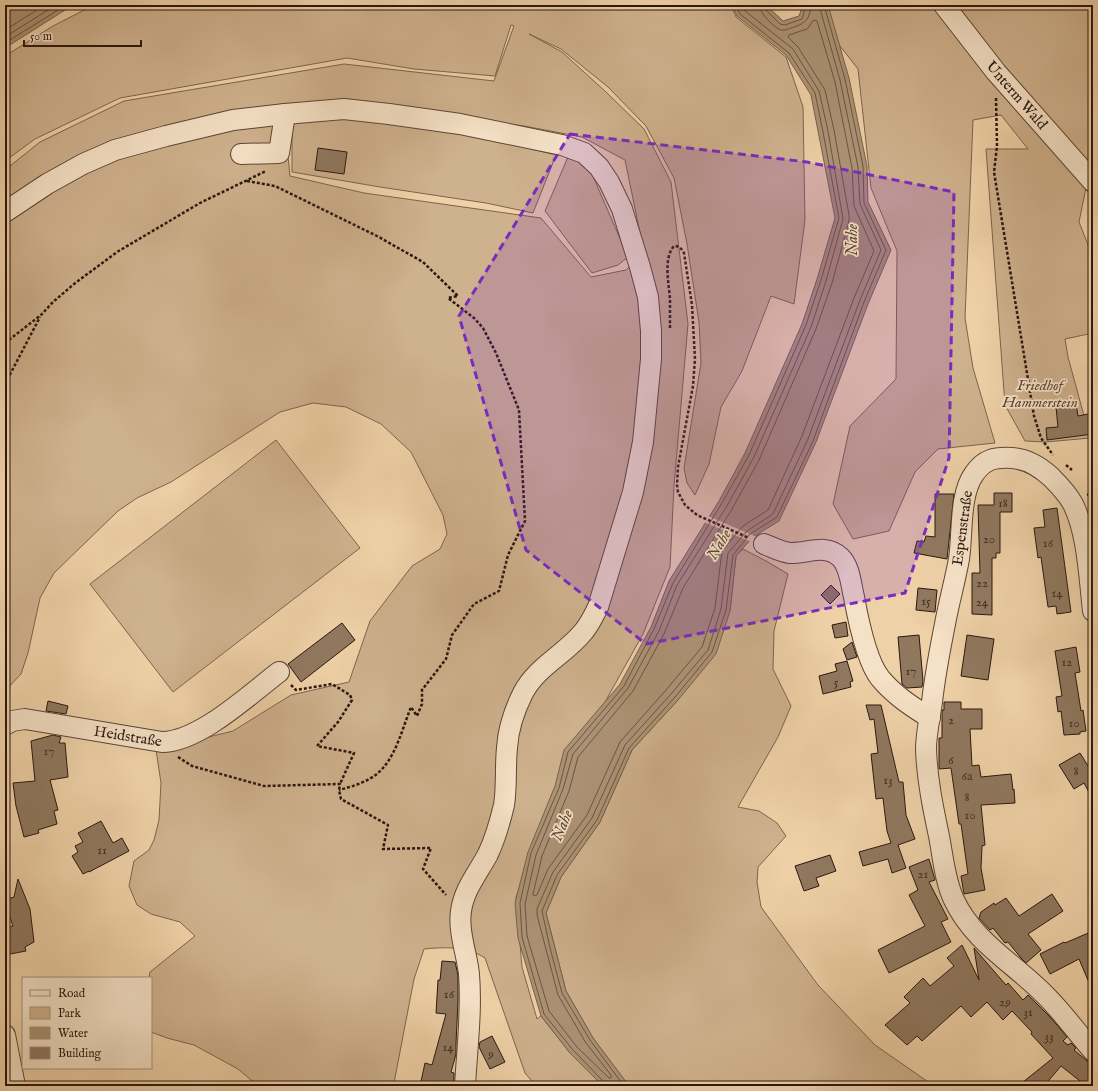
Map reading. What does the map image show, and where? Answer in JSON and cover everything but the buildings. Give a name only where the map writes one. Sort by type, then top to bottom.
[{"type":"street","name":"Unterm Wald","points":[[944,5],[996,72],[1093,182]]},
{"type":"street","points":[[5,212],[47,184],[84,164],[115,150],[232,120],[344,109],[460,124],[562,145],[584,153],[599,167],[609,182],[622,209],[648,297],[651,331],[650,367],[643,442],[634,492],[600,600],[592,620],[584,632],[542,668],[531,680],[517,707],[507,747],[504,803],[500,822],[490,850],[470,883],[461,912],[469,974],[470,998],[464,1086]]},
{"type":"street","points":[[241,154],[279,153],[285,114]]},
{"type":"street","name":"Espenstraße","points":[[1093,611],[1080,520],[1072,502],[1063,488],[1046,472],[1029,462],[1015,458],[999,458],[985,462],[974,473],[968,484],[964,503],[959,560],[938,663],[926,747],[928,776],[948,882],[961,913],[980,937],[997,954],[1048,998],[1093,1051]]},
{"type":"street","points":[[764,544],[789,553],[817,549],[826,550],[840,557],[845,564],[851,582],[856,612],[873,665],[879,677],[903,701],[930,718]]},
{"type":"street","name":"Heidstraße","points":[[5,725],[12,721],[24,719],[162,742],[171,742],[200,730],[231,709],[279,672]]},
{"type":"street","points":[[5,1035],[15,1086]]},
{"type":"path","points":[[996,72],[996,146],[994,172],[1034,416],[1041,438],[1053,456]]},
{"type":"path","points":[[5,343],[41,315],[53,302],[74,284],[117,252],[200,202],[247,181],[275,186],[377,236],[423,262],[458,296],[448,298],[474,318],[483,328],[496,353],[518,410],[525,521],[508,554],[499,592],[474,604],[452,635],[446,659],[422,690],[422,704],[417,716],[411,707],[393,752],[383,768],[373,776],[356,785],[339,790]]},
{"type":"path","points":[[669,332],[670,300],[667,270],[670,252],[674,246],[677,246],[681,248],[684,253],[692,305],[695,359],[693,386],[678,467],[677,485],[685,505],[697,515],[764,544]]},
{"type":"path","points":[[5,384],[41,315]]},
{"type":"path","points":[[1060,460],[1072,470]]},
{"type":"path","points":[[279,672],[296,690],[332,684],[350,695],[352,700],[338,722],[317,746],[354,753],[340,784],[339,790],[342,799],[388,825],[383,849],[431,848],[423,870],[461,912]]},
{"type":"path","points":[[171,742],[175,754],[181,760],[192,766],[264,786],[340,784]]},
{"type":"highlighted area","points":[[570,134],[807,162],[954,192],[949,458],[905,593],[646,644],[526,550],[459,316]]},
{"type":"green space","points":[[94,5],[731,5],[736,17],[786,57],[803,107],[805,220],[794,304],[771,296],[742,371],[721,407],[709,464],[695,495],[687,483],[684,468],[701,363],[699,322],[687,244],[674,178],[646,126],[608,87],[561,49],[529,34],[562,52],[644,129],[671,182],[688,324],[674,486],[670,567],[643,634],[553,795],[516,897],[522,967],[537,1019],[541,1016],[570,1053],[603,1086],[536,1086],[525,1073],[485,958],[471,951],[456,948],[424,949],[414,979],[394,1083],[392,1086],[258,1086],[238,1069],[194,1045],[152,1032],[152,977],[149,977],[150,972],[195,936],[180,922],[151,914],[137,905],[129,886],[134,861],[149,850],[154,840],[159,820],[161,783],[156,750],[233,731],[291,695],[349,682],[370,621],[412,566],[440,549],[447,534],[443,515],[411,452],[381,424],[346,407],[313,403],[280,412],[171,482],[137,498],[118,511],[54,573],[40,598],[28,653],[21,674],[5,691],[5,170],[40,142],[124,101],[344,64],[494,81],[514,26],[511,25],[495,76],[414,69],[347,58],[120,98],[35,139],[5,161],[5,56],[53,26]],"holes":[[[329,101],[524,126],[582,137],[625,160],[644,252],[626,270],[591,277],[541,218],[364,193],[290,176],[283,107]]]},
{"type":"green space","name":"Friedhof Hammerstein","points":[[808,5],[1093,5],[1093,195],[1086,188],[1079,222],[1093,257],[1093,333],[1065,339],[1068,357],[1090,438],[1046,442],[1025,441],[1005,405],[986,149],[1028,149],[1001,115],[973,120],[965,318],[973,368],[995,443],[938,449],[915,472],[889,531],[853,539],[833,504],[850,426],[896,379],[897,251],[871,188],[858,69]]},
{"type":"green space","points":[[349,118],[462,132],[556,155],[533,213],[486,203],[292,172],[292,121]]},
{"type":"green space","points":[[570,152],[592,174],[628,257],[618,265],[592,273],[545,211]]},
{"type":"green space","points":[[276,440],[360,548],[173,692],[90,584]]},
{"type":"green space","points":[[743,549],[788,574],[774,631],[773,669],[791,706],[778,737],[738,807],[759,811],[777,823],[786,836],[758,867],[757,882],[761,907],[818,985],[875,1045],[934,1086],[629,1086],[593,1038],[566,991],[546,913],[561,877],[600,822],[632,750],[678,700],[730,611],[736,556]]},
{"type":"water","points":[[5,5],[73,5],[5,48]]},
{"type":"water","name":"Nahe","points":[[732,5],[766,5],[783,21],[799,16],[803,5],[828,5],[849,78],[867,166],[868,202],[891,250],[868,304],[816,442],[779,521],[753,537],[736,556],[730,611],[716,654],[678,700],[632,750],[600,822],[561,877],[546,913],[566,991],[593,1038],[629,1086],[603,1086],[570,1053],[541,1016],[518,938],[515,903],[528,852],[555,786],[564,750],[620,684],[651,627],[669,581],[719,501],[745,453],[802,324],[835,218],[811,95],[786,55],[737,16]]},
{"type":"pier","points":[[708,516],[757,537],[751,542],[704,522]]}]
